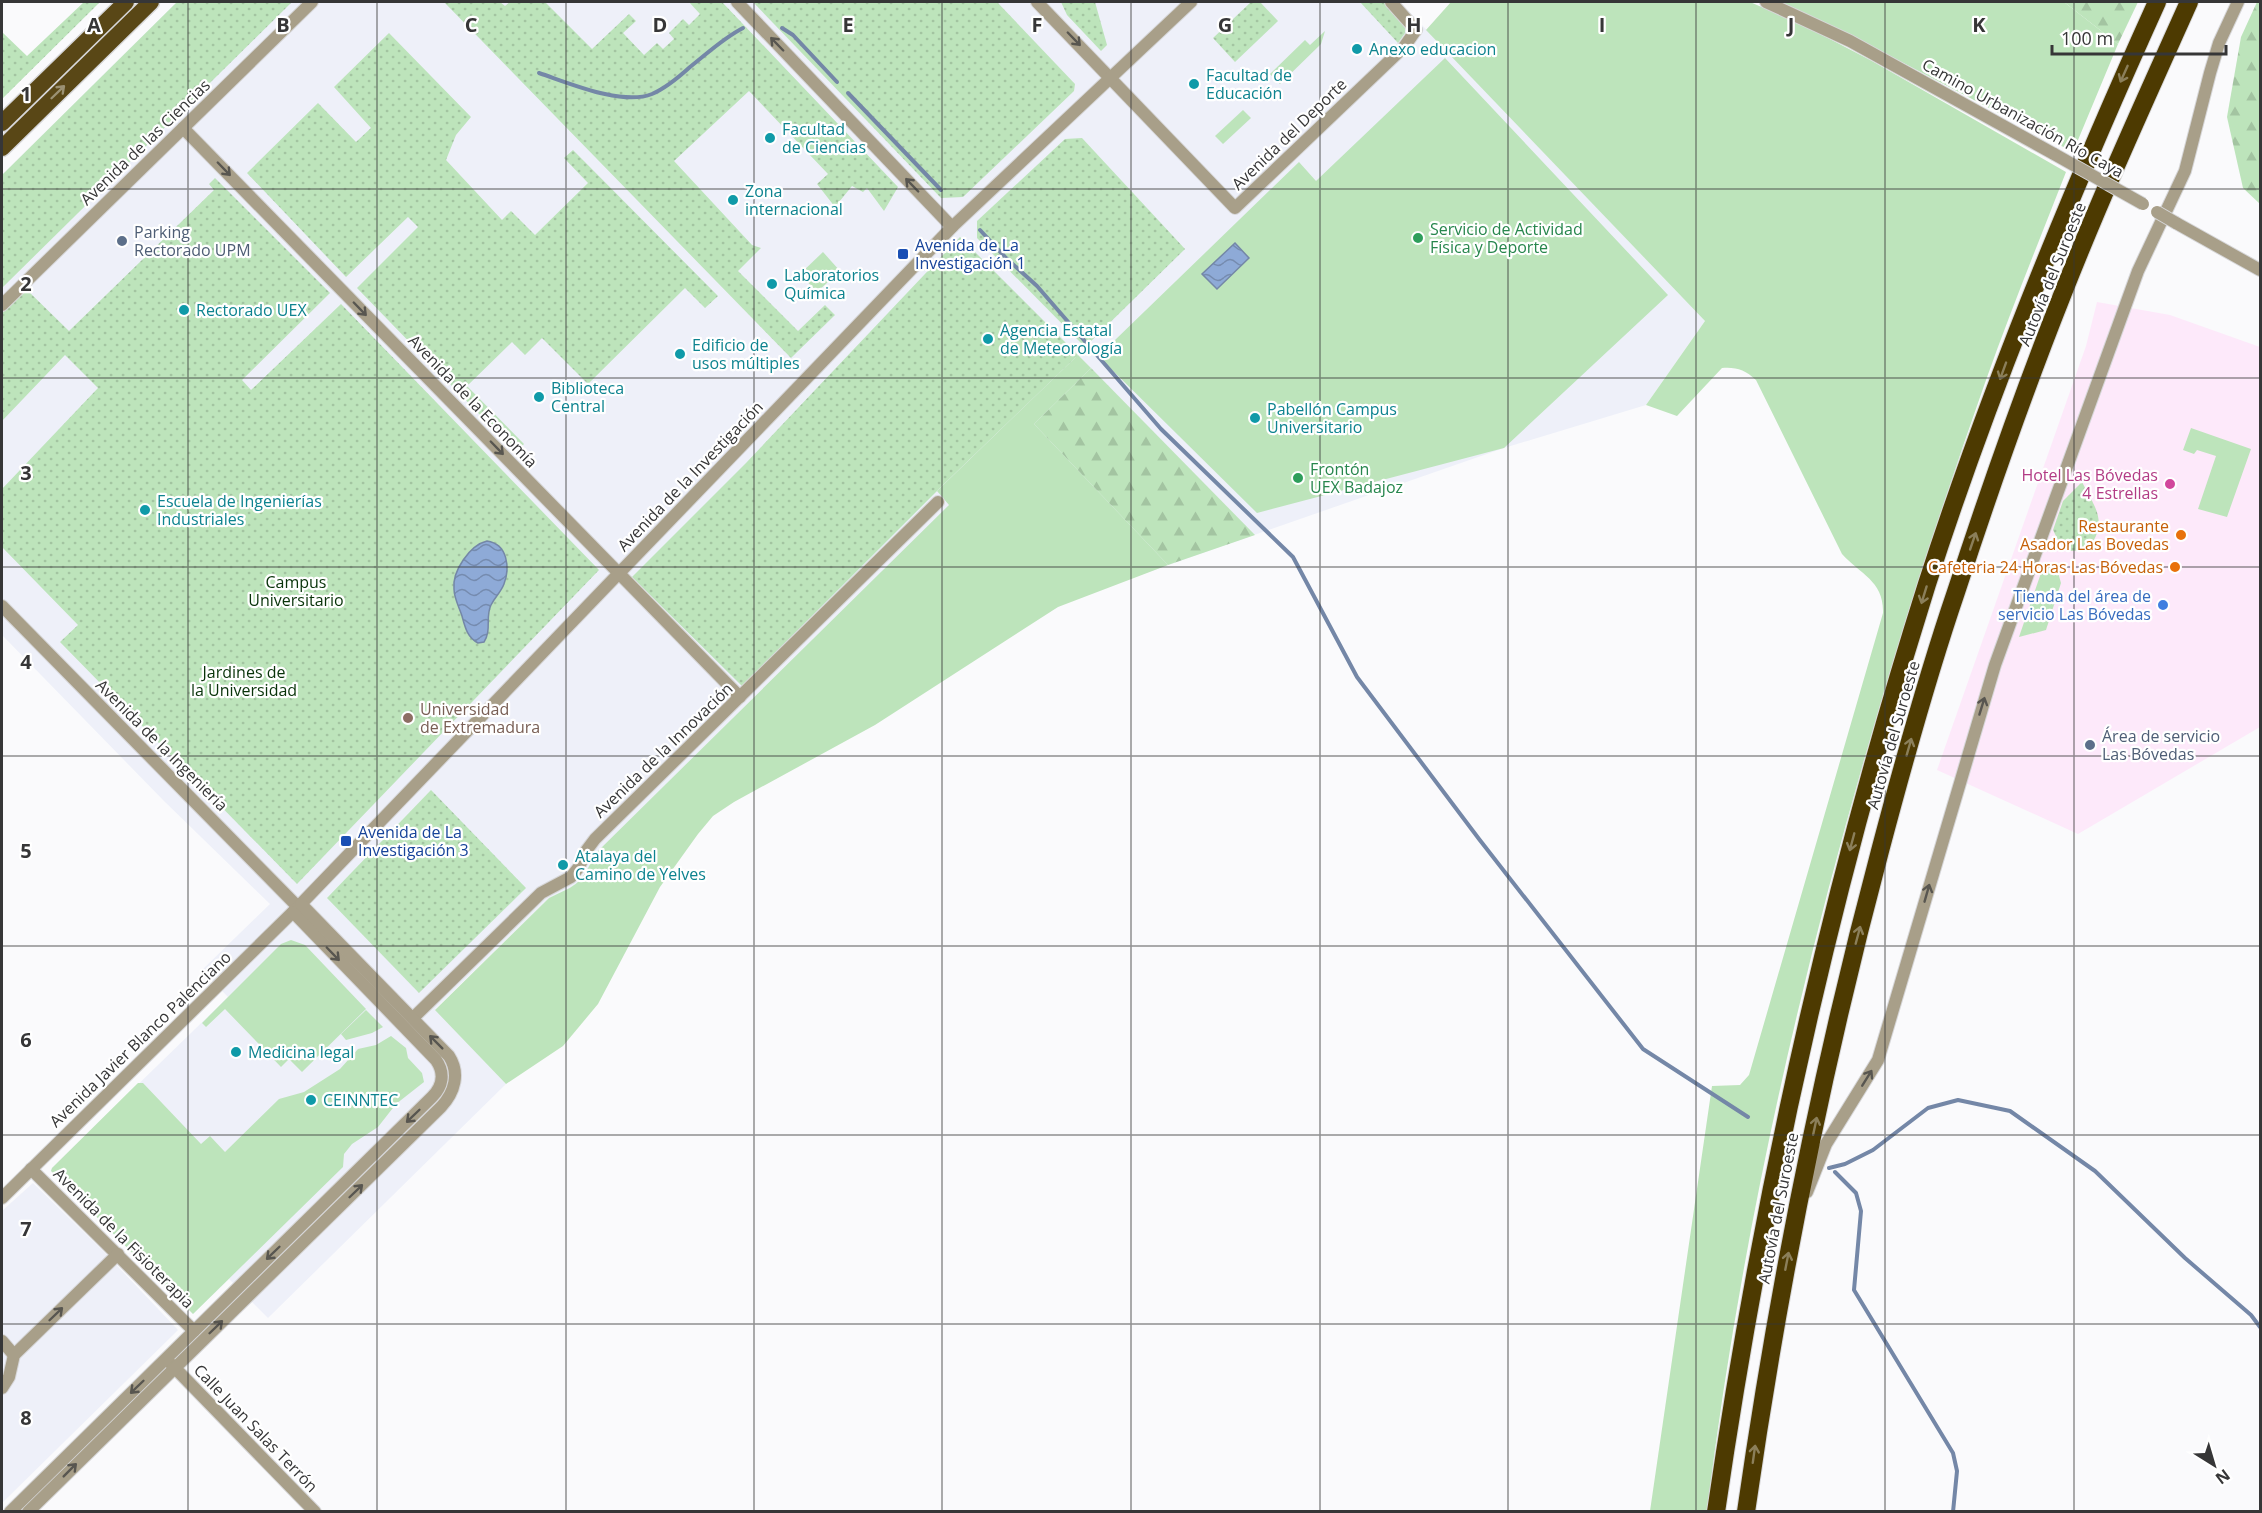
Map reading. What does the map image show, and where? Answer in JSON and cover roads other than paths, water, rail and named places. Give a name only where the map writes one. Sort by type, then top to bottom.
[{"type":"highway","points":[[2,123],[126,2]]},
{"type":"highway","points":[[2,148],[151,2]]},
{"type":"highway","name":"Autovía del Suroeste","points":[[1716,1512],[1746,1316],[1800,1052],[1828,932],[1893,697],[1932,570],[2033,289],[2096,136],[2157,2]]},
{"type":"highway","name":"Autovía del Suroeste","points":[[1746,1512],[1775,1322],[1830,1053],[1854,949],[1919,711],[1955,594],[2010,434],[2063,292],[2189,2]]},
{"type":"street","name":"Avenida de las Ciencias","points":[[2,305],[312,2]]},
{"type":"street","points":[[737,2],[952,227]]},
{"type":"street","points":[[1037,2],[1110,77]]},
{"type":"street","name":"Avenida de la Investigación","points":[[297,908],[952,227],[1191,2]]},
{"type":"street","name":"Avenida del Deporte","points":[[1110,77],[1234,208],[1404,47],[1416,30],[1391,2]]},
{"type":"street","name":"Camino Urbanización Río Caya","points":[[1766,2],[1850,41],[2260,270]]},
{"type":"street","points":[[1794,1224],[1826,1144],[1878,1060],[1986,693],[2138,271],[2185,171],[2219,43],[2238,2]]},
{"type":"street","name":"Avenida de la Economía","points":[[183,128],[740,697]]},
{"type":"street","name":"Avenida de la Innovación","points":[[413,1018],[540,893],[571,877],[595,839],[938,502]]},
{"type":"street","name":"Avenida de la Ingeniería","points":[[2,606],[297,908]]},
{"type":"street","points":[[28,1512],[446,1101],[454,1084],[454,1065],[445,1052],[413,1018],[297,908]]},
{"type":"street","points":[[10,1512],[432,1097],[441,1083],[442,1072],[436,1060],[297,908]]},
{"type":"street","name":"Avenida Javier Blanco Palenciano","points":[[2,1198],[297,908]]},
{"type":"street","name":"Avenida de la Fisioterapia","points":[[31,1169],[194,1331]]},
{"type":"street","points":[[2,1388],[9,1377],[14,1355],[118,1254]]},
{"type":"street","points":[[2,1341],[14,1355]]},
{"type":"street","name":"Calle Juan Salas Terrón","points":[[165,1359],[315,1512]]},
{"type":"water","points":[[1235,243],[1249,258],[1217,289],[1202,274]]},
{"type":"water","points":[[487,541],[494,543],[503,552],[507,571],[503,587],[489,610],[484,642],[478,643],[471,638],[465,628],[455,596],[454,582],[463,560],[474,548]]},
{"type":"waterway","points":[[539,73],[595,92],[640,97],[652,94],[667,85],[722,41],[743,28]]},
{"type":"waterway","points":[[782,28],[793,35],[837,82]]},
{"type":"waterway","points":[[848,93],[941,190]]},
{"type":"waterway","points":[[980,230],[1037,286],[1161,429],[1293,557],[1357,677],[1479,839],[1643,1049],[1748,1117]]},
{"type":"waterway","points":[[1829,1168],[1845,1164],[1873,1150],[1928,1108],[1958,1100],[2010,1111],[2095,1171],[2185,1258],[2251,1315],[2260,1327]]},
{"type":"waterway","points":[[1835,1172],[1856,1193],[1861,1211],[1854,1290],[1953,1453],[1957,1471],[1953,1512]]},
{"type":"place","name":"Anexo educacion","points":[[1357,49]]},
{"type":"place","name":"Facultad de Educación","points":[[1194,84]]},
{"type":"place","name":"Facultad de Ciencias","points":[[770,138]]},
{"type":"place","name":"Zona internacional","points":[[733,200]]},
{"type":"place","name":"Servicio de Actividad Física y Deporte","points":[[1418,238]]},
{"type":"place","name":"Parking Rectorado UPM","points":[[122,241]]},
{"type":"place","name":"Avenida de La Investigación 1","points":[[903,254]]},
{"type":"place","name":"Laboratorios Química","points":[[772,284]]},
{"type":"place","name":"Rectorado UEX","points":[[184,310]]},
{"type":"place","name":"Agencia Estatal de Meteorología","points":[[988,339]]},
{"type":"place","name":"Edificio de usos múltiples","points":[[680,354]]},
{"type":"place","name":"Biblioteca Central","points":[[539,397]]},
{"type":"place","name":"Pabellón Campus Universitario","points":[[1255,418]]},
{"type":"place","name":"Frontón UEX Badajoz","points":[[1298,478]]},
{"type":"place","name":"Hotel Las Bóvedas 4 Estrellas","points":[[2170,484]]},
{"type":"place","name":"Escuela de Ingenierías Industriales","points":[[145,510]]},
{"type":"place","name":"Restaurante Asador Las Bovedas","points":[[2181,535]]},
{"type":"place","name":"Cafeteria 24 Horas Las Bóvedas","points":[[2175,567]]},
{"type":"place","name":"Tienda del área de servicio Las Bóvedas","points":[[2163,605]]},
{"type":"place","name":"Universidad de Extremadura","points":[[408,718]]},
{"type":"place","name":"Área de servicio Las Bóvedas","points":[[2090,745]]},
{"type":"place","name":"Avenida de La Investigación 3","points":[[346,841]]},
{"type":"place","name":"Atalaya del Camino de Yelves","points":[[563,865]]},
{"type":"place","name":"Medicina legal","points":[[236,1052]]},
{"type":"place","name":"CEINNTEC","points":[[311,1100]]},
{"type":"park label","name":"Campus Universitario","points":[[296,591]]},
{"type":"park label","name":"Jardines de la Universidad","points":[[244,681]]}]
